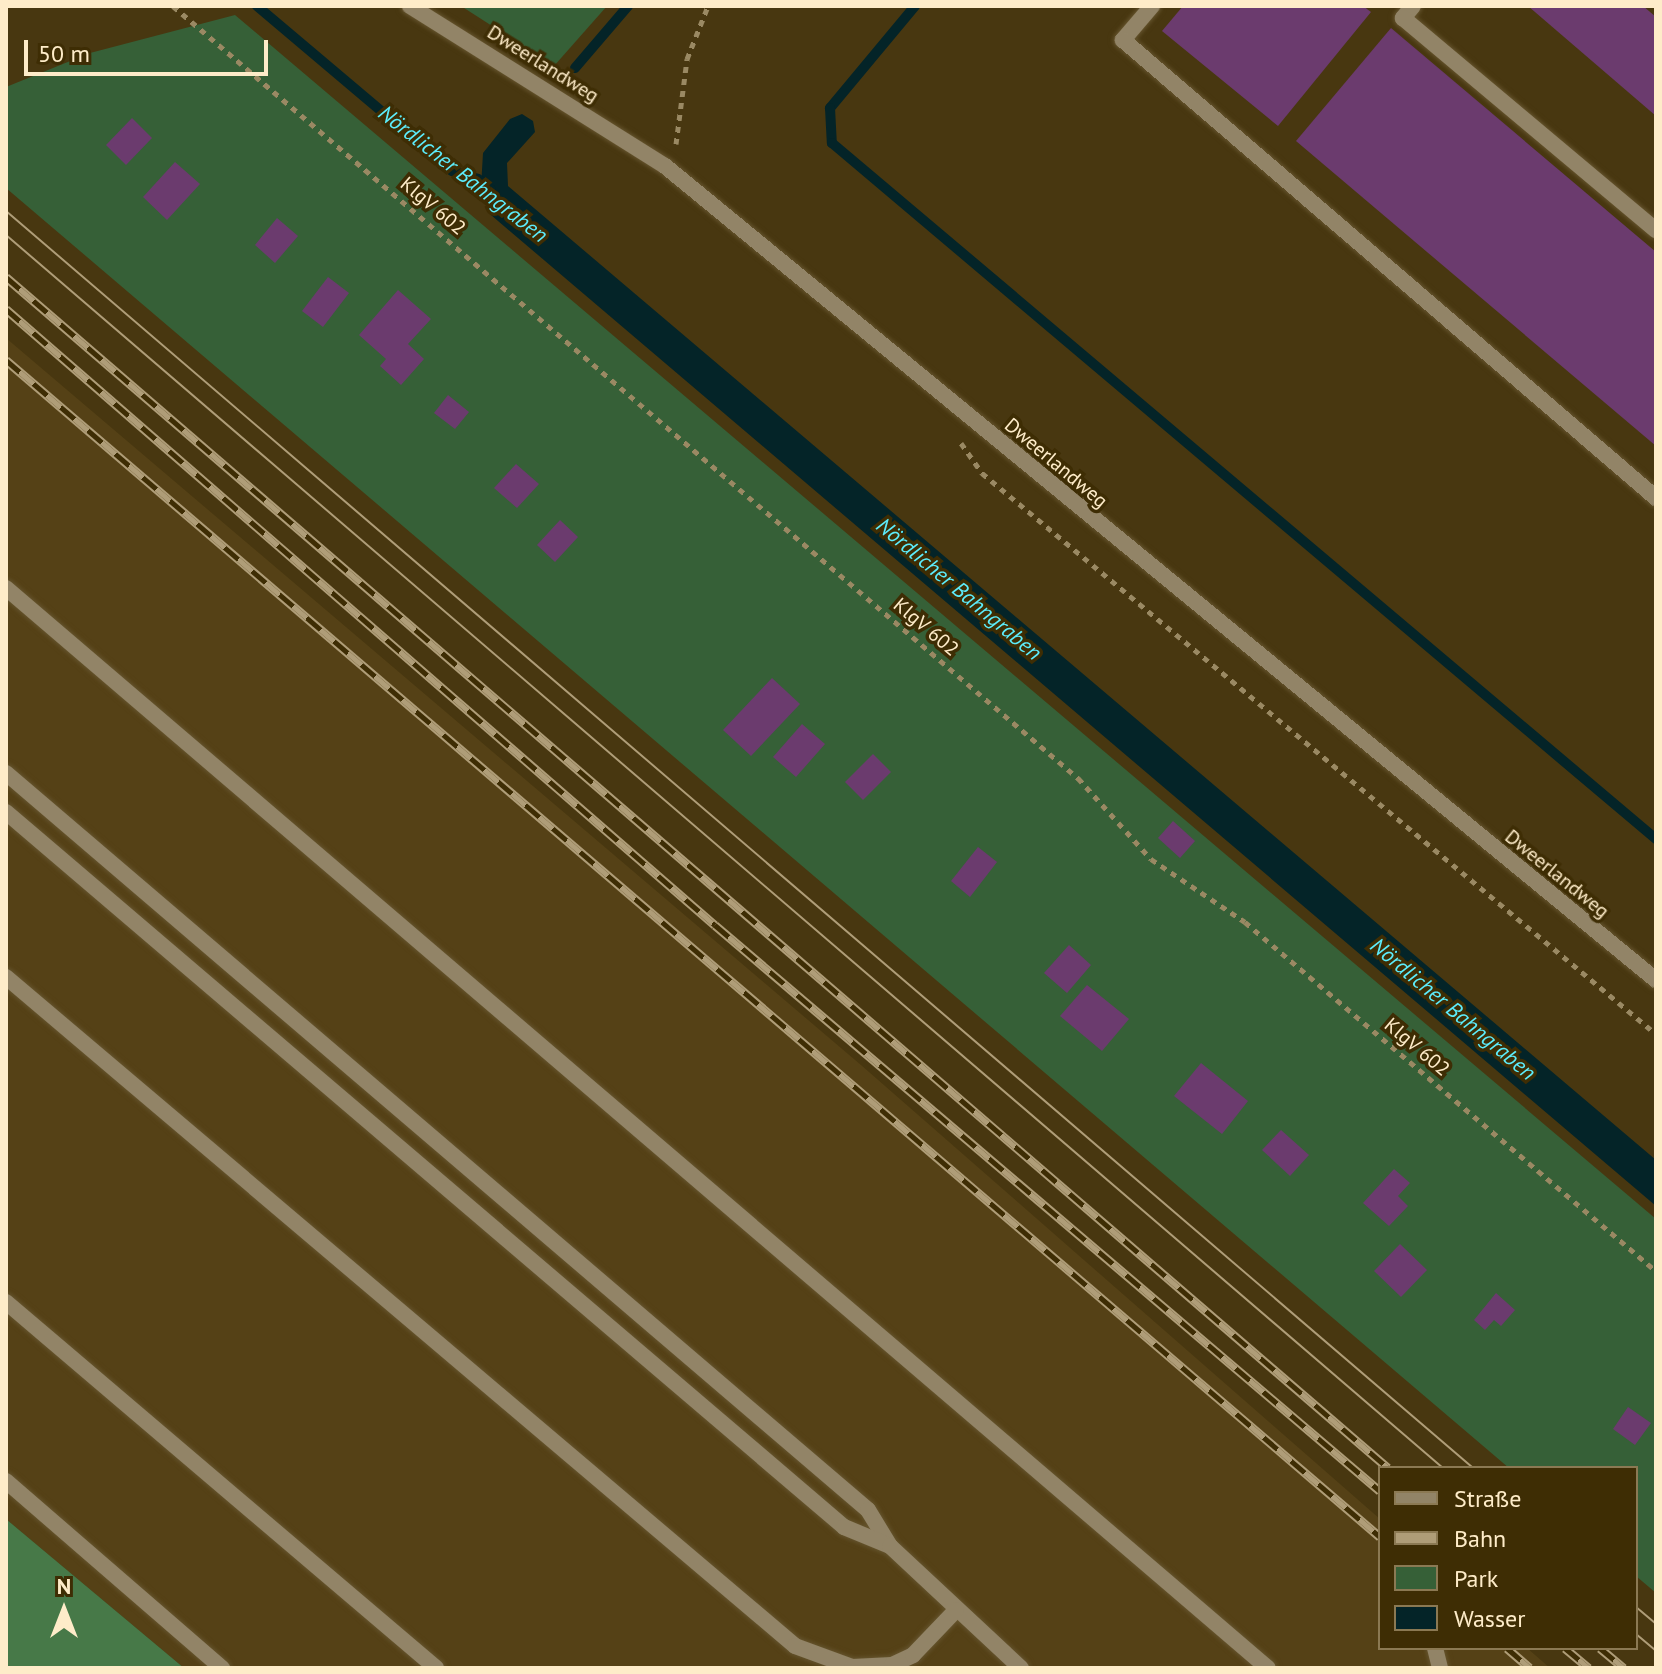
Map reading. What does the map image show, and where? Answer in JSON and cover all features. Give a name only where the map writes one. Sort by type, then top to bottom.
[{"type":"street","name":"Dweerlandweg","points":[[410,6],[665,166],[1656,980]]},
{"type":"street","points":[[1152,6],[1123,40],[1656,498]]},
{"type":"street","points":[[1413,6],[1403,18],[1656,230]]},
{"type":"street","points":[[6,588],[1268,1668]]},
{"type":"street","points":[[6,773],[868,1510],[890,1546],[1021,1668]]},
{"type":"street","points":[[6,812],[844,1527],[890,1546]]},
{"type":"street","points":[[6,977],[795,1646],[852,1667],[891,1666],[913,1655],[956,1610]]},
{"type":"street","points":[[6,1302],[436,1668]]},
{"type":"street","points":[[6,1481],[222,1668]]},
{"type":"path","name":"KlgV 602","points":[[173,6],[1078,778],[1151,859],[1245,922],[1656,1271]]},
{"type":"path","points":[[665,166],[676,149],[687,59],[708,6]]},
{"type":"path","points":[[953,430],[982,473],[1656,1034]]},
{"type":"shaded area","points":[[6,338],[861,1065],[1378,1517],[1378,1650],[1529,1650],[1550,1668],[184,1668],[6,1519]]},
{"type":"green space","points":[[461,6],[607,6],[554,66]]},
{"type":"green space","points":[[235,15],[1656,1219],[1656,1593],[1638,1578],[1638,1466],[1507,1466],[6,188],[6,87],[90,53]]},
{"type":"green space","points":[[6,1519],[184,1668],[6,1668]]},
{"type":"water","points":[[522,114],[533,121],[535,132],[507,163],[508,186],[1656,1160],[1656,1206],[491,215],[481,187],[483,153],[510,119]]},
{"type":"building","points":[[1183,6],[1363,6],[1371,12],[1278,126],[1162,31]]},
{"type":"building","points":[[1528,6],[1643,6],[1656,17],[1656,116]]},
{"type":"building","points":[[1391,28],[1656,252],[1656,446],[1296,141]]},
{"type":"building","points":[[132,118],[152,138],[126,165],[106,145]]},
{"type":"building","points":[[175,162],[200,184],[167,220],[143,197]]},
{"type":"building","points":[[277,218],[298,236],[275,263],[255,245]]},
{"type":"building","points":[[328,277],[349,293],[323,327],[302,311]]},
{"type":"building","points":[[398,290],[431,319],[408,344],[424,359],[401,385],[380,366],[386,359],[359,335]]},
{"type":"building","points":[[448,395],[469,412],[455,429],[434,413]]},
{"type":"building","points":[[516,464],[539,484],[517,508],[494,488]]},
{"type":"building","points":[[560,520],[578,537],[555,562],[537,545]]},
{"type":"building","points":[[772,678],[800,704],[751,756],[723,730]]},
{"type":"building","points":[[802,724],[825,744],[796,777],[773,757]]},
{"type":"building","points":[[873,754],[891,772],[863,800],[845,782]]},
{"type":"building","points":[[1173,821],[1195,841],[1180,858],[1158,838]]},
{"type":"building","points":[[978,847],[997,862],[970,897],[951,881]]},
{"type":"building","points":[[1069,945],[1091,965],[1067,993],[1044,973]]},
{"type":"building","points":[[1087,985],[1129,1019],[1102,1051],[1060,1016]]},
{"type":"building","points":[[1201,1063],[1248,1101],[1222,1134],[1174,1096]]},
{"type":"building","points":[[1281,1130],[1309,1155],[1290,1176],[1262,1150]]},
{"type":"building","points":[[1394,1169],[1410,1183],[1398,1196],[1408,1206],[1389,1226],[1363,1203]]},
{"type":"building","points":[[1400,1244],[1427,1270],[1401,1297],[1374,1271]]},
{"type":"building","points":[[1496,1293],[1515,1310],[1501,1326],[1494,1320],[1485,1330],[1474,1320]]},
{"type":"building","points":[[1628,1407],[1651,1423],[1635,1445],[1613,1429]]},
{"type":"waterway","name":"Nördlicher Bahngraben","points":[[257,6],[452,171],[478,179],[491,190]]},
{"type":"waterway","points":[[575,68],[628,6]]},
{"type":"waterway","points":[[915,6],[830,108],[832,143],[1656,839]]},
{"type":"tram line","points":[[6,211],[1471,1466]]},
{"type":"tram line","points":[[6,235],[1441,1466]]},
{"type":"tram line","points":[[1638,1609],[1656,1624]]},
{"type":"tram line","points":[[1638,1636],[1656,1651]]},
{"type":"railway","points":[[6,277],[1386,1466]]},
{"type":"railway","points":[[6,309],[715,925],[1378,1489]]},
{"type":"railway","points":[[6,360],[1378,1535]]},
{"type":"railway","points":[[1509,1650],[1530,1668]]},
{"type":"railway","points":[[1567,1650],[1589,1668]]},
{"type":"railway","points":[[1602,1650],[1624,1668]]}]
